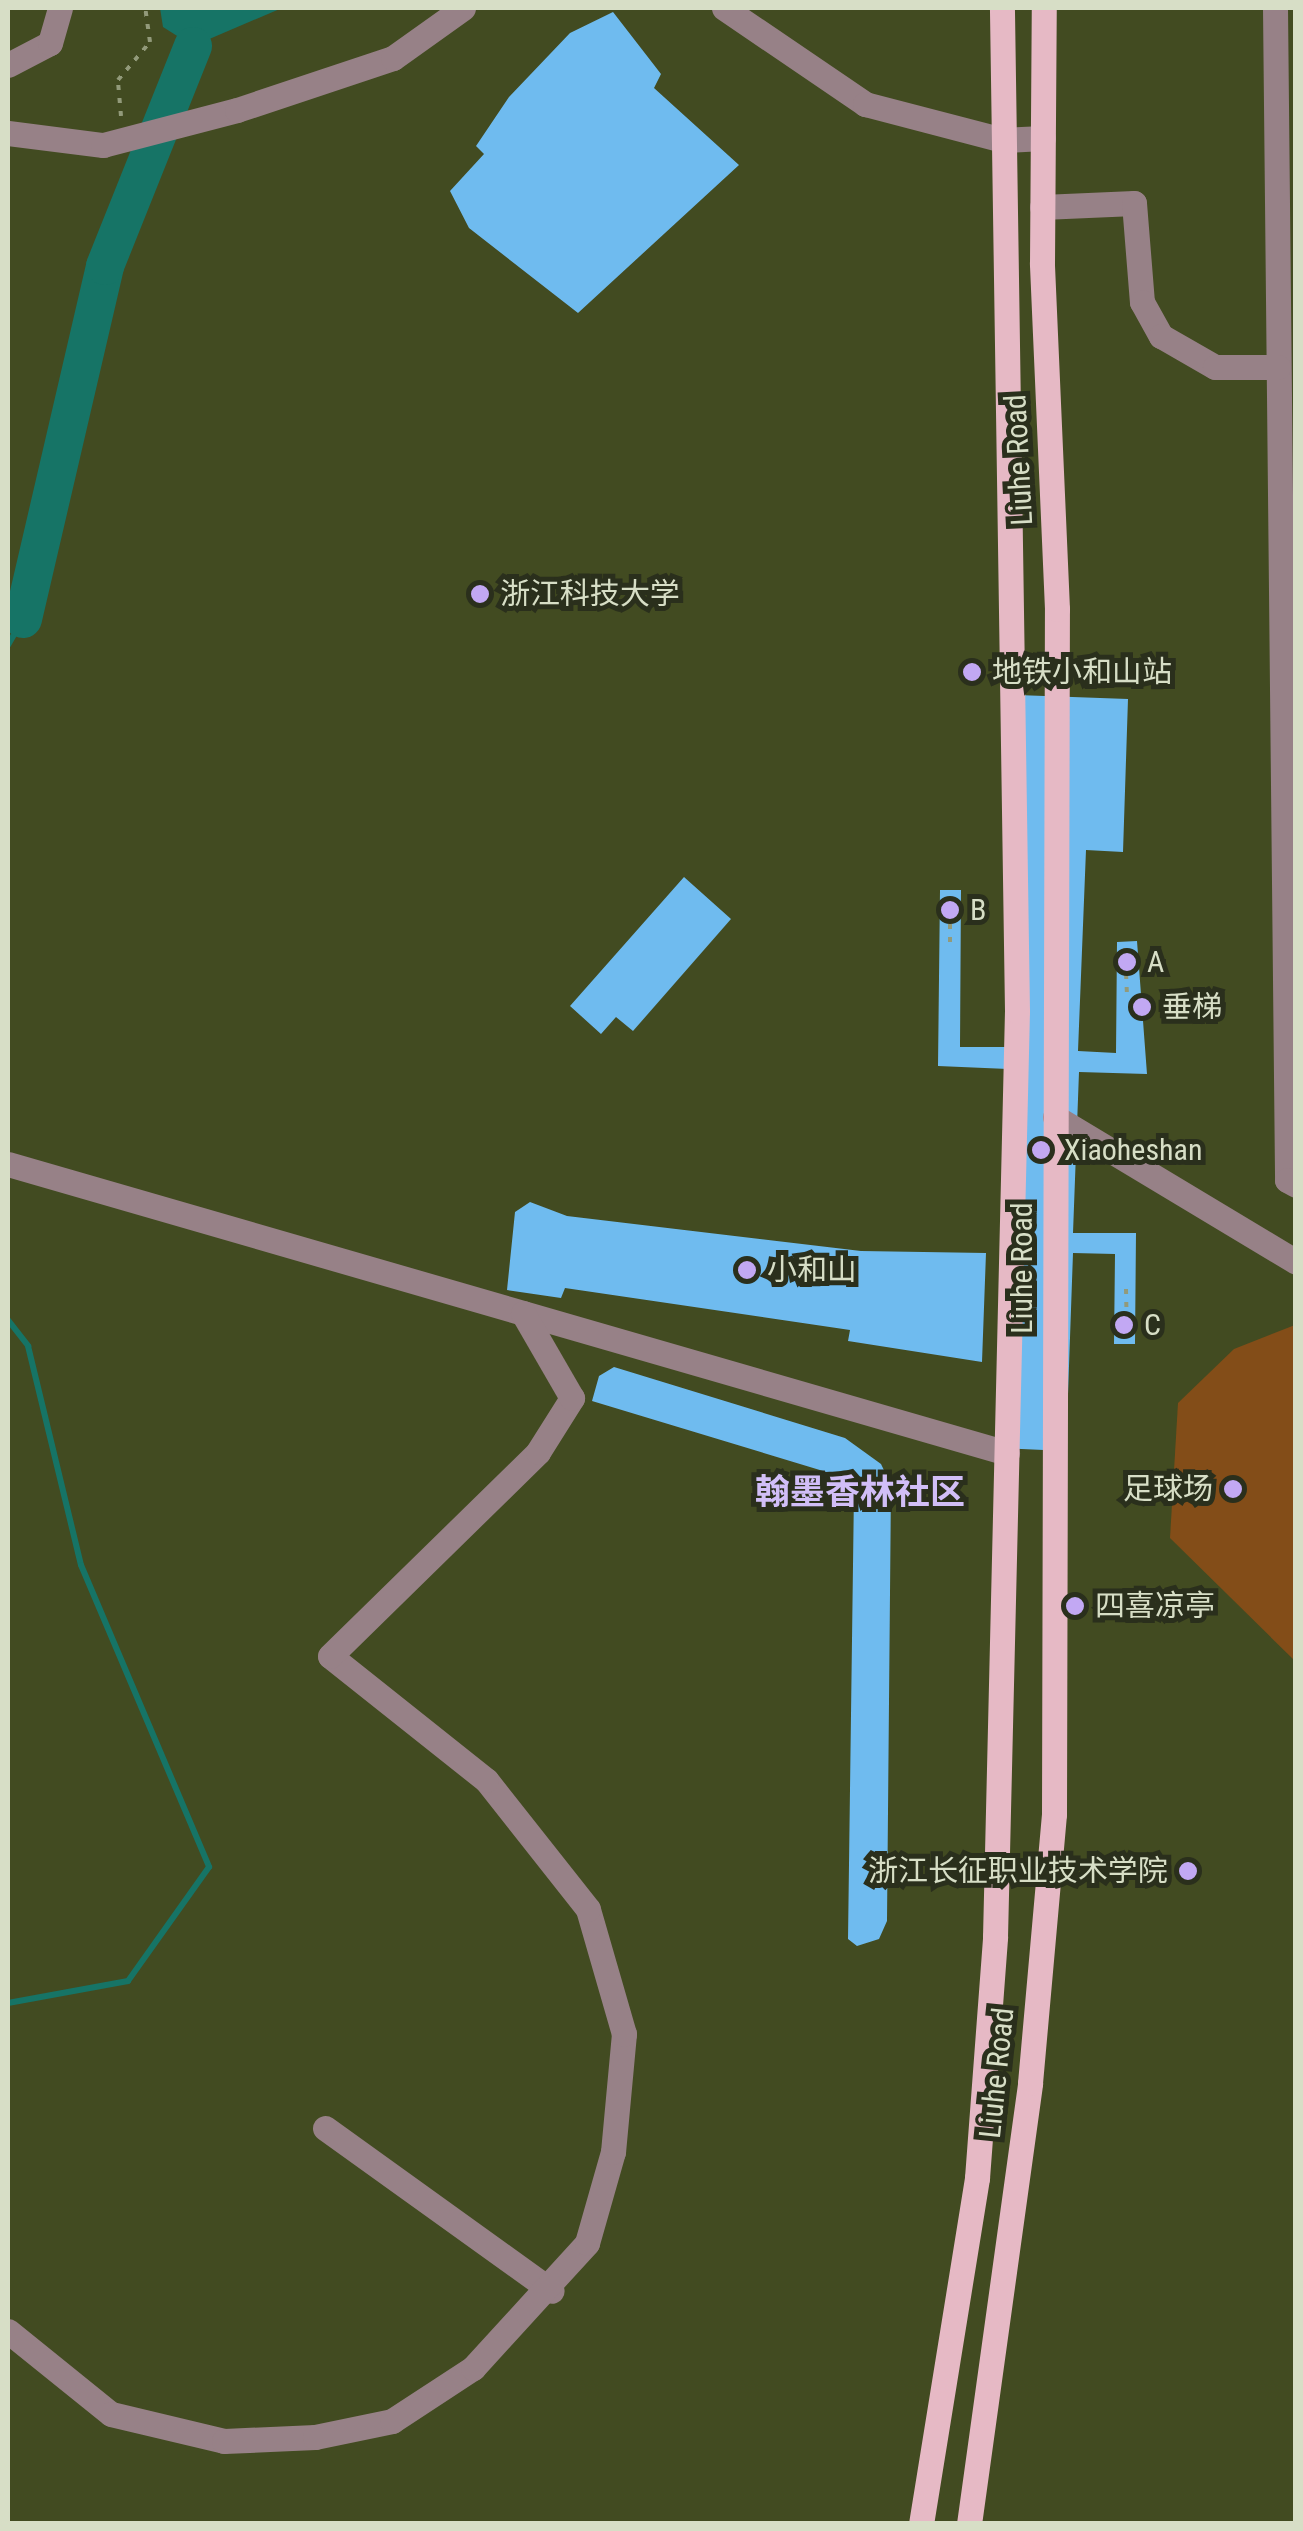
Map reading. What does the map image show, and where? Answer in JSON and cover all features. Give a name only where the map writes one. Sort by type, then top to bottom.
[{"type":"main road","name":"Liuhe Road","points":[[922,2524],[979,2160],[995,1936],[1017,1011],[1002,8]]},
{"type":"main road","name":"Liuhe Road","points":[[969,2524],[1030,2083],[1054,1814],[1057,609],[1042,207],[1044,8]]},
{"type":"street","points":[[8,65],[50,43],[60,8]]},
{"type":"street","points":[[8,133],[123,141],[394,58],[463,8]]},
{"type":"street","points":[[724,8],[864,104],[1003,140],[1042,138]]},
{"type":"street","points":[[1275,8],[1286,335],[1278,366],[1286,1180],[1296,1185]]},
{"type":"street","points":[[1042,207],[1134,203],[1142,302],[1161,336],[1215,367],[1278,366]]},
{"type":"street","points":[[1055,1117],[1296,1262]]},
{"type":"street","points":[[8,1164],[1007,1453]]},
{"type":"street","points":[[8,2331],[111,2414],[224,2441],[315,2437],[392,2421],[473,2368],[552,2291],[586,2243],[613,2152],[624,2034],[588,1909],[486,1780],[330,1656],[538,1452],[572,1398],[523,1312]]},
{"type":"street","points":[[324,2128],[552,2291]]},
{"type":"path","points":[[123,141],[118,80],[150,42],[146,8]]},
{"type":"path","points":[[950,898],[950,943]]},
{"type":"path","points":[[1126,948],[1127,996]]},
{"type":"path","points":[[1126,1289],[1128,1335]]},
{"type":"shaded area","name":"足球场","points":[[1296,1325],[1295,1661],[1170,1538],[1178,1403],[1234,1349]]},
{"type":"water","points":[[160,8],[282,8],[193,46],[163,27]]},
{"type":"building","points":[[613,12],[661,74],[654,88],[739,165],[578,313],[469,228],[450,191],[484,154],[476,146],[509,97],[570,33]]},
{"type":"building","name":"Xiaoheshan","points":[[1017,695],[1128,699],[1123,852],[1086,850],[1078,1051],[1116,1053],[1117,942],[1137,941],[1147,1074],[1079,1072],[1073,1233],[1136,1233],[1135,1344],[1114,1344],[1115,1254],[1073,1253],[1066,1451],[997,1448],[1008,1069],[938,1066],[940,890],[961,890],[960,1047],[1008,1047]]},
{"type":"building","points":[[684,877],[731,919],[633,1031],[616,1017],[601,1034],[570,1006]]},
{"type":"building","name":"小和山","points":[[530,1202],[567,1216],[861,1251],[986,1253],[982,1362],[848,1341],[850,1330],[565,1288],[561,1298],[507,1290],[515,1212]]},
{"type":"building","points":[[614,1367],[845,1438],[881,1464],[891,1485],[887,1921],[879,1939],[857,1946],[848,1939],[854,1490],[833,1474],[592,1401],[599,1376]]},
{"type":"waterway","points":[[23,619],[105,266],[193,46]]},
{"type":"waterway","points":[[8,645],[23,619]]},
{"type":"waterway","points":[[8,1320],[28,1346],[81,1565],[209,1867],[128,1981],[8,2003]]},
{"type":"place","name":"浙江科技大学","points":[[480,594]]},
{"type":"place","name":"地铁小和山站","points":[[972,672]]},
{"type":"place","name":"B","points":[[950,910]]},
{"type":"place","name":"A","points":[[1127,962]]},
{"type":"place","name":"垂梯","points":[[1142,1007]]},
{"type":"place","name":"Xiaoheshan","points":[[1041,1150]]},
{"type":"place","name":"小和山","points":[[747,1270]]},
{"type":"place","name":"C","points":[[1124,1325]]},
{"type":"place","name":"足球场","points":[[1233,1489]]},
{"type":"place","name":"四喜凉亭","points":[[1075,1606]]},
{"type":"place","name":"浙江长征职业技术学院","points":[[1188,1871]]},
{"type":"district","name":"翰墨香林社区","points":[[860,1493]]}]
